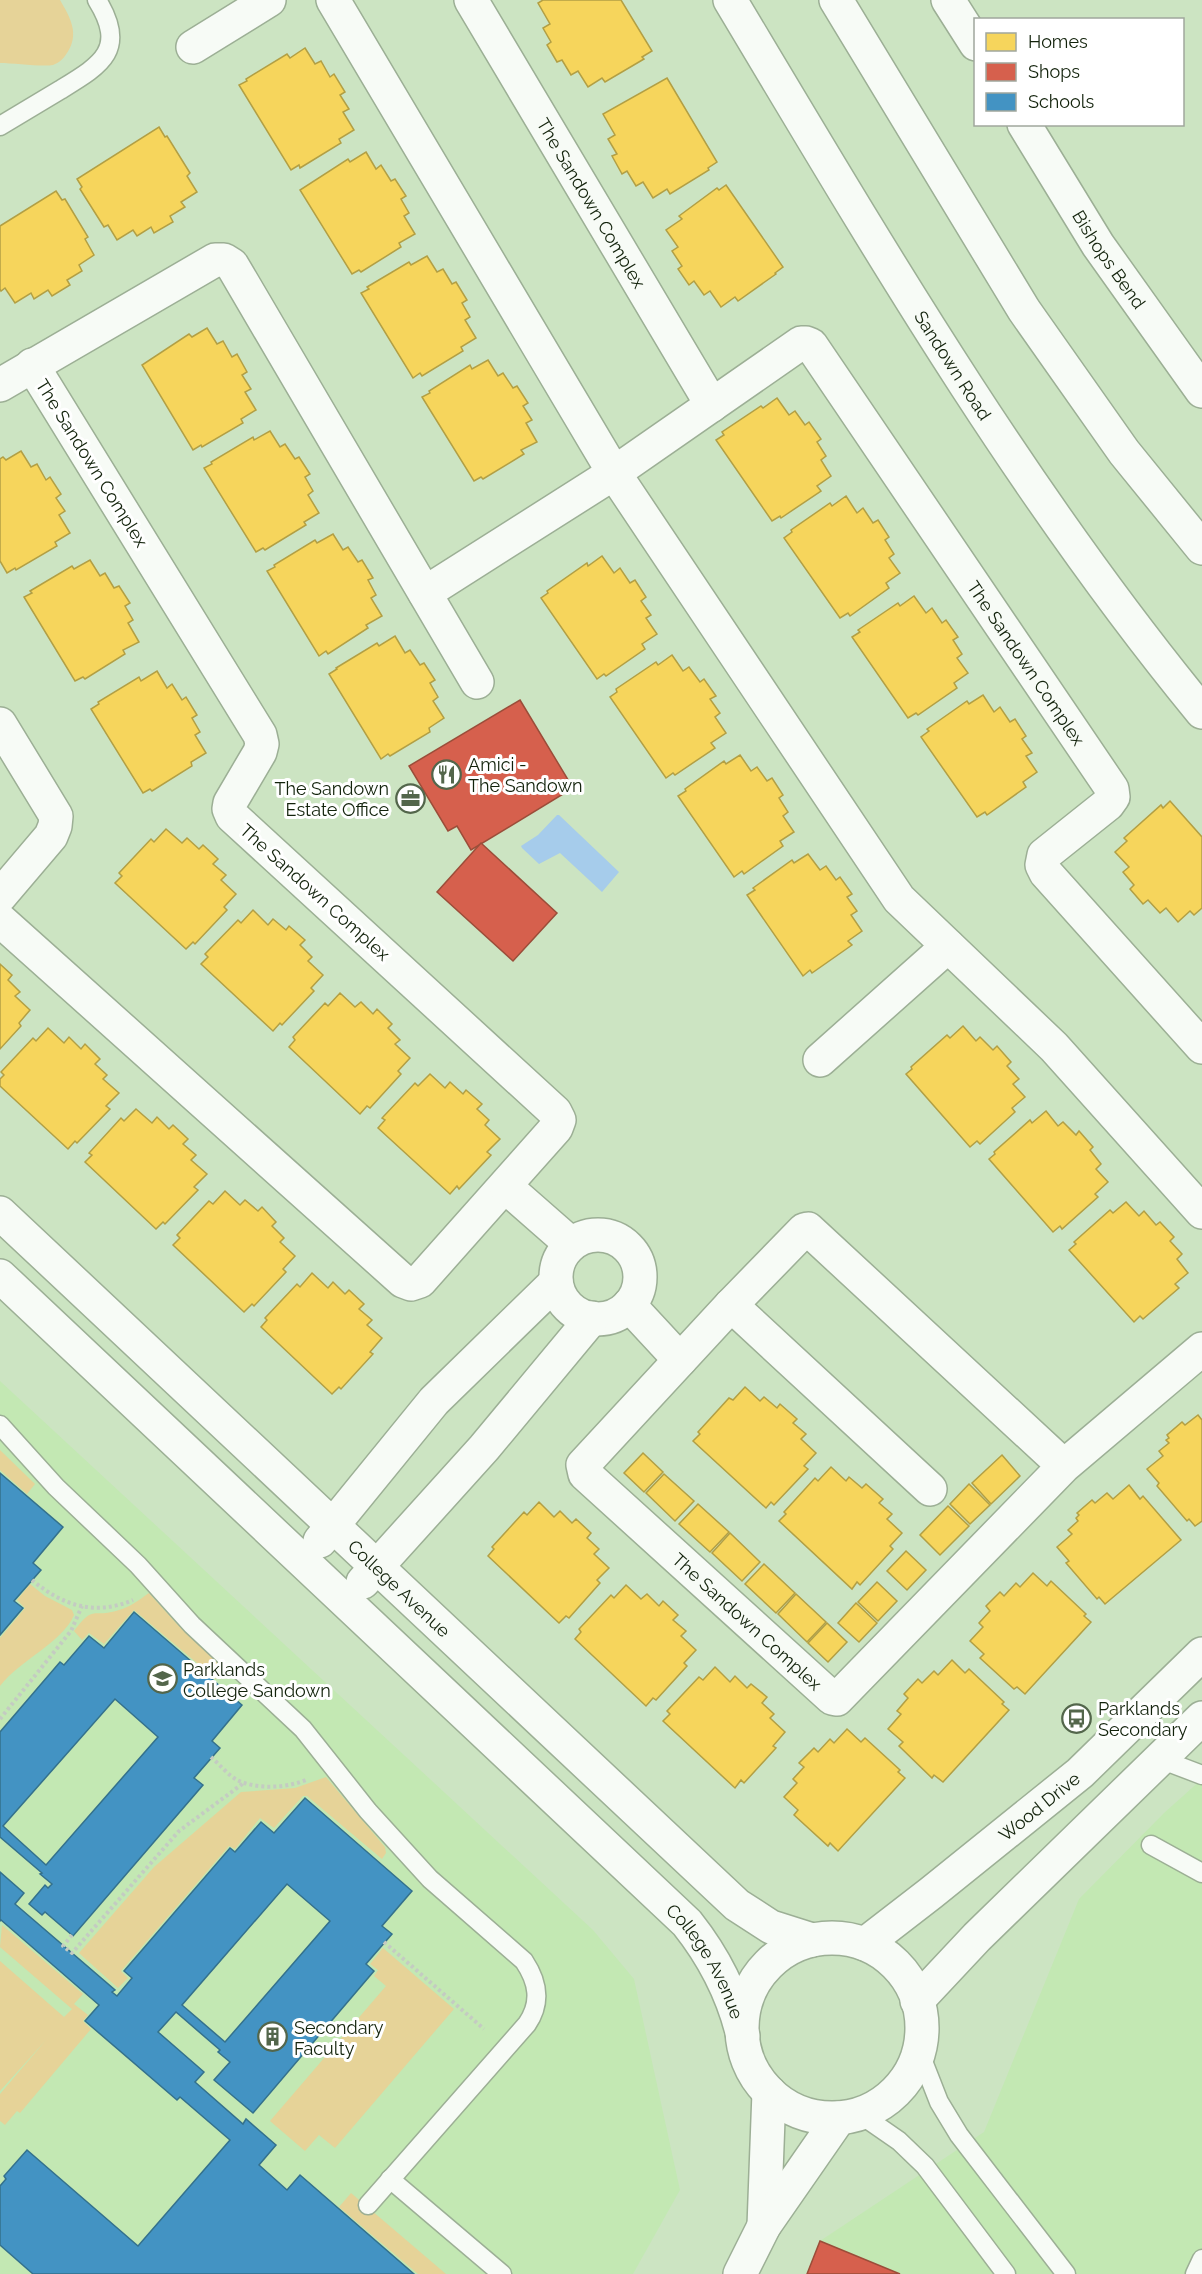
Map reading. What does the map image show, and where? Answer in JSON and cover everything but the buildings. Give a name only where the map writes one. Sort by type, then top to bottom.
[{"type":"street","points":[[194,47],[269,0]]},
{"type":"street","points":[[333,0],[614,472],[899,899],[1054,1047],[1202,1212]]},
{"type":"street","name":"The Sandown Complex","points":[[471,0],[712,405]]},
{"type":"street","name":"Sandown Road","points":[[730,0],[884,255],[1009,453],[1101,581],[1202,712]]},
{"type":"street","points":[[836,0],[1024,310],[1124,452],[1202,548]]},
{"type":"street","points":[[948,0],[974,42]]},
{"type":"street","name":"Bishops Bend","points":[[1025,126],[1098,245],[1202,391]]},
{"type":"street","name":"The Sandown Complex","points":[[0,385],[215,260],[224,260],[232,265],[477,682]]},
{"type":"street","name":"The Sandown Complex","points":[[425,593],[614,472],[801,344],[811,345],[1112,789],[1113,797],[1108,804],[1044,855],[1042,865],[1046,873],[1202,1047]]},
{"type":"street","name":"The Sandown Complex","points":[[0,920],[403,1281],[411,1284],[420,1281],[506,1187],[556,1128],[559,1120],[555,1112],[232,816],[229,809],[230,802],[260,753],[262,744],[260,735],[32,365]]},
{"type":"street","points":[[0,724],[56,816],[51,836],[0,896]]},
{"type":"street","points":[[820,1060],[948,946]]},
{"type":"street","points":[[506,1187],[571,1244]]},
{"type":"street","name":"College Avenue","points":[[0,1213],[737,1905],[771,1927],[812,1940]]},
{"type":"street","name":"The Sandown Complex","points":[[1064,1467],[808,1229],[804,1230],[731,1305],[583,1465],[582,1470],[832,1698],[837,1698],[842,1696],[1064,1467],[1202,1349]]},
{"type":"street","points":[[598,1235],[612,1238],[624,1245],[633,1255],[638,1268],[639,1280],[636,1294],[629,1305],[606,1318],[579,1315],[568,1307],[560,1296],[556,1282],[556,1268],[562,1255],[571,1244],[598,1235]]},
{"type":"street","name":"College Avenue","points":[[4,1282],[687,1923],[723,1978],[738,2015],[743,2036]]},
{"type":"street","points":[[303,1561],[434,1401],[556,1282]]},
{"type":"street","points":[[629,1305],[680,1360]]},
{"type":"street","points":[[731,1305],[930,1489]]},
{"type":"street","points":[[345,1600],[378,1567],[484,1448],[592,1318]]},
{"type":"street","name":"Wood Drive","points":[[865,1944],[1080,1773],[1202,1654]]},
{"type":"street","points":[[917,2001],[977,1937],[1202,1718]]},
{"type":"street","points":[[839,1939],[865,1944],[882,1954],[906,1977],[922,2019],[916,2062],[902,2086],[881,2104],[850,2116],[821,2118],[798,2112],[769,2092],[751,2066],[744,2048],[743,2016],[746,2004],[760,1975],[783,1953],[812,1940],[839,1939]]},
{"type":"street","points":[[764,2226],[769,2092]]},
{"type":"street","points":[[740,2274],[764,2226],[850,2116]]},
{"type":"lane","points":[[0,126],[98,66],[110,45],[111,32],[108,18],[98,0]]},
{"type":"lane","points":[[0,1425],[56,1487],[138,1564],[192,1624],[303,1729],[368,1811],[430,1879],[524,1961],[531,1971],[537,1994],[534,2014],[368,2205]]},
{"type":"lane","points":[[1160,1759],[1202,1775]]},
{"type":"lane","points":[[1151,1845],[1202,1873]]},
{"type":"lane","points":[[919,2051],[939,2102],[959,2135],[1066,2274]]},
{"type":"lane","points":[[850,2116],[899,2141],[925,2166],[1006,2274]]},
{"type":"lane","points":[[390,2179],[502,2274]]},
{"type":"lane","points":[[1195,2274],[1202,2259]]},
{"type":"path","points":[[32,1580],[44,1590],[70,1604],[92,1609],[118,1606],[133,1600],[155,1584]]},
{"type":"path","points":[[0,1719],[71,1631],[82,1606]]},
{"type":"path","points":[[211,1757],[236,1779],[257,1786],[297,1784],[334,1768]]},
{"type":"path","points":[[72,1935],[63,1946],[72,1953],[179,1831],[245,1782]]},
{"type":"path","points":[[384,1942],[506,2047]]},
{"type":"shaded area","points":[[0,0],[60,0],[70,19],[73,32],[71,46],[63,58],[53,65],[0,63]]},
{"type":"shaded area","name":"Parklands College Sandown","points":[[0,1381],[593,1930],[634,1979],[680,2190],[633,2274],[0,2274]]},
{"type":"shaded area","points":[[0,1450],[35,1484],[27,1494],[0,1470]]},
{"type":"shaded area","points":[[30,1584],[45,1596],[72,1610],[74,1615],[61,1634],[18,1668],[0,1686],[0,1638],[25,1608],[17,1600]]},
{"type":"shaded area","points":[[149,1593],[177,1624],[220,1659],[225,1670],[216,1679],[134,1610],[104,1644],[89,1633],[82,1640],[74,1631],[90,1614],[123,1609]]},
{"type":"shaded area","points":[[326,1777],[385,1847],[386,1853],[382,1859],[307,1796],[303,1796],[274,1828],[260,1818],[235,1849],[229,1846],[121,1971],[128,1978],[118,1988],[79,1953],[154,1867],[241,1792],[295,1788]]},
{"type":"shaded area","points":[[1202,1779],[1202,2274],[807,2274],[820,2241],[984,2132],[1079,1899],[1164,1813]]},
{"type":"shaded area","points":[[2,1925],[83,1994],[74,2004],[88,2015],[83,2021],[91,2029],[20,2113],[17,2111],[5,2125],[0,2121],[0,2094],[46,2040],[0,2091],[0,1961],[64,2017],[72,2009],[0,1947]]},
{"type":"shaded area","points":[[383,1948],[454,2009],[335,2148],[319,2135],[305,2151],[270,2121],[386,1986],[374,1976],[378,1970],[370,1964]]},
{"type":"shaded area","points":[[351,2193],[446,2274],[418,2274],[339,2207]]},
{"type":"water","points":[[557,815],[619,872],[602,892],[560,853],[539,864],[522,848],[521,846],[538,835]]},
{"type":"place","name":"Amici - The Sandown","points":[[447,774]]},
{"type":"place","name":"The Sandown Estate Office","points":[[410,798]]},
{"type":"place","name":"Parklands College Sandown","points":[[162,1679]]},
{"type":"place","name":"Parklands Secondary","points":[[1077,1718]]},
{"type":"place","name":"Secondary Faculty","points":[[273,2037]]}]
